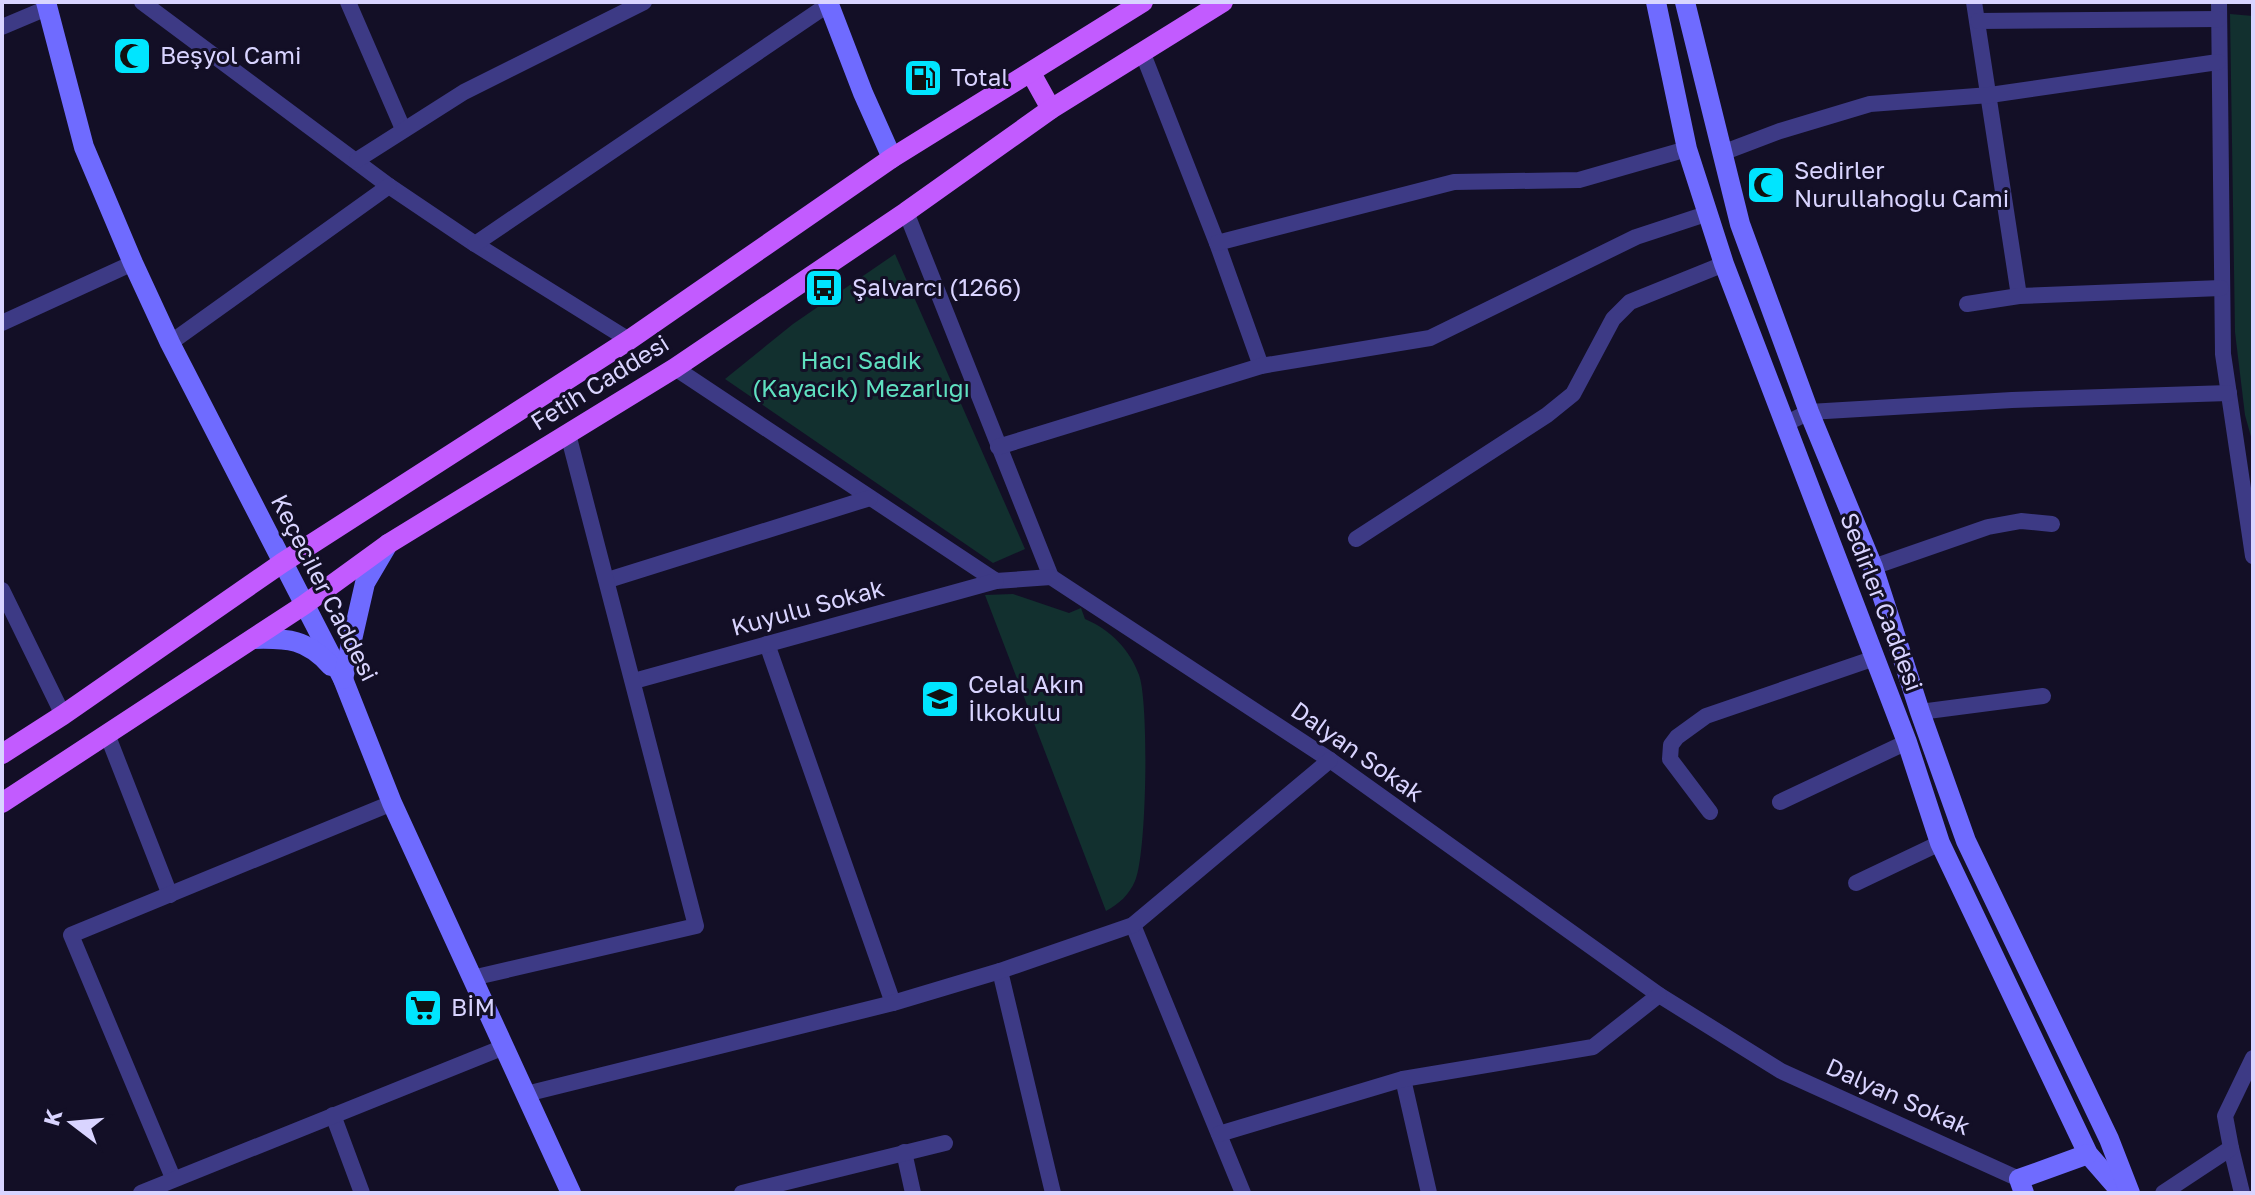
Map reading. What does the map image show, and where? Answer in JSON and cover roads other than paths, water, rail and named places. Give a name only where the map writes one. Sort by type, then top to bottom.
[{"type":"main road","name":"Fetih Caddesi","points":[[2,754],[282,563],[629,340],[892,158],[1143,2]]},
{"type":"main road","name":"Fetih Caddesi","points":[[2,803],[304,605],[388,544],[675,368],[906,212],[1051,109],[1223,2]]},
{"type":"main road","name":"Sedirler Caddesi","points":[[1656,2],[1687,149],[1724,264],[1737,291],[1907,742],[1940,843],[2088,1154],[2122,1193]]},
{"type":"main road","name":"Sedirler Caddesi","points":[[1685,2],[1740,224],[1809,412],[1873,567],[1966,841],[2109,1139],[2130,1193]]},
{"type":"main road","points":[[829,3],[892,158]]},
{"type":"main road","name":"Keçeciler Caddesi","points":[[47,5],[84,147],[133,263],[170,343],[343,679],[392,803],[571,1193]]},
{"type":"main road","points":[[1031,73],[1051,109]]},
{"type":"main road","points":[[343,679],[365,583],[388,544]]},
{"type":"main road","points":[[253,639],[290,638],[319,653],[343,679]]},
{"type":"main road","points":[[2021,1186],[2088,1154]]},
{"type":"street","points":[[142,2],[389,186],[629,340]]},
{"type":"street","points":[[348,2],[403,129]]},
{"type":"street","points":[[357,160],[464,92],[644,2]]},
{"type":"street","points":[[1974,2],[2019,296]]},
{"type":"street","points":[[475,244],[829,3]]},
{"type":"street","points":[[2,27],[47,5]]},
{"type":"street","points":[[1978,21],[2219,10],[2223,354],[2253,556]]},
{"type":"street","points":[[1143,54],[1261,366]]},
{"type":"street","points":[[1722,153],[1780,131],[1870,104],[1990,95],[2218,62]]},
{"type":"street","points":[[1217,243],[1454,182],[1579,180],[1687,149]]},
{"type":"street","points":[[170,343],[389,186]]},
{"type":"street","points":[[675,368],[996,581],[1051,577],[906,212]]},
{"type":"street","points":[[998,447],[1261,366],[1430,338],[1636,237],[1709,213]]},
{"type":"street","points":[[2,323],[133,263]]},
{"type":"street","points":[[1356,539],[1547,415],[1573,394],[1613,319],[1630,302],[1724,264]]},
{"type":"street","points":[[1967,304],[2019,296],[2221,288]]},
{"type":"street","points":[[1785,424],[1809,412],[2012,400],[2229,393]]},
{"type":"street","points":[[472,978],[696,926],[568,434]]},
{"type":"street","points":[[608,580],[870,498]]},
{"type":"street","points":[[1873,567],[1988,527],[2021,521],[2052,524]]},
{"type":"street","name":"Dalyan Sokak","points":[[1051,577],[1330,760],[1659,995],[1781,1071],[2021,1186]]},
{"type":"street","name":"Kuyulu Sokak","points":[[634,681],[996,581]]},
{"type":"street","points":[[2,590],[63,715]]},
{"type":"street","points":[[767,644],[893,1003]]},
{"type":"street","points":[[1710,812],[1670,759],[1671,745],[1677,737],[1706,716],[1875,658]]},
{"type":"street","points":[[1920,712],[2043,696]]},
{"type":"street","points":[[107,734],[170,895]]},
{"type":"street","points":[[1780,802],[1907,742]]},
{"type":"street","points":[[526,1094],[893,1003],[1000,971],[1133,925],[1330,760]]},
{"type":"street","points":[[173,1178],[71,935],[392,803]]},
{"type":"street","points":[[1856,883],[1940,843]]},
{"type":"street","points":[[1133,925],[1243,1193]]},
{"type":"street","points":[[1000,971],[1053,1193]]},
{"type":"street","points":[[1219,1134],[1403,1079],[1593,1047],[1659,995]]},
{"type":"street","points":[[141,1193],[504,1047]]},
{"type":"street","points":[[2242,1193],[2225,1116],[2253,1058]]},
{"type":"street","points":[[1403,1079],[1429,1193]]},
{"type":"street","points":[[333,1115],[362,1193]]},
{"type":"street","points":[[742,1193],[945,1143]]},
{"type":"street","points":[[2163,1193],[2231,1148]]},
{"type":"street","points":[[904,1152],[913,1193]]},
{"type":"place","name":"Beşyol Cami","points":[[132,56]]},
{"type":"place","name":"Total","points":[[923,78]]},
{"type":"place","name":"Sedirler Nurullahoğlu Cami","points":[[1766,185]]},
{"type":"place","name":"Şalvarcı (1266)","points":[[824,288]]},
{"type":"place","name":"Celal Akın İlkokulu","points":[[940,699]]},
{"type":"place","name":"BİM","points":[[423,1008]]},
{"type":"park label","name":"Hacı Sadık (Kayacık) Mezarlığı","points":[[861,375]]}]
